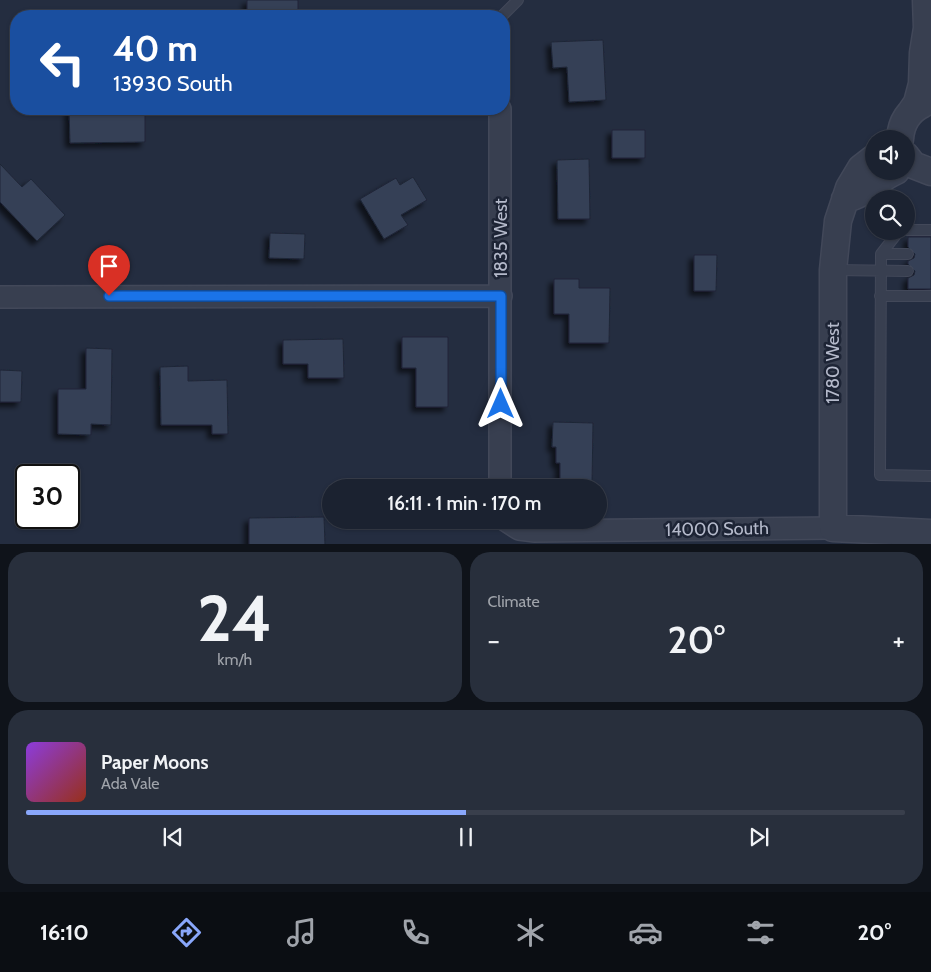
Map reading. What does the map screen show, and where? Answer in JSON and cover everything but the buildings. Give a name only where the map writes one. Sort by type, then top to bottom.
[{"type":"street","points":[[907,124],[921,91],[923,53],[929,33],[926,0]]},
{"type":"street","name":"1835 West","points":[[500,115],[500,479]]},
{"type":"street","name":"1780 West","points":[[833,528],[833,270],[838,221],[849,188],[861,168],[865,165]]},
{"type":"street","points":[[845,200],[858,196],[880,180]]},
{"type":"street","points":[[0,297],[501,296]]},
{"type":"street","name":"14000 South","points":[[519,529],[535,531],[833,528],[931,533]]},
{"type":"lane","points":[[508,10],[518,0]]},
{"type":"lane","points":[[915,230],[931,230]]},
{"type":"lane","points":[[892,240],[880,254],[879,271],[880,475],[931,476]]},
{"type":"lane","points":[[880,254],[908,254]]},
{"type":"lane","points":[[833,270],[908,271]]},
{"type":"lane","points":[[880,296],[931,296]]},
{"type":"route","points":[[109,296],[501,296],[501,404]]}]
